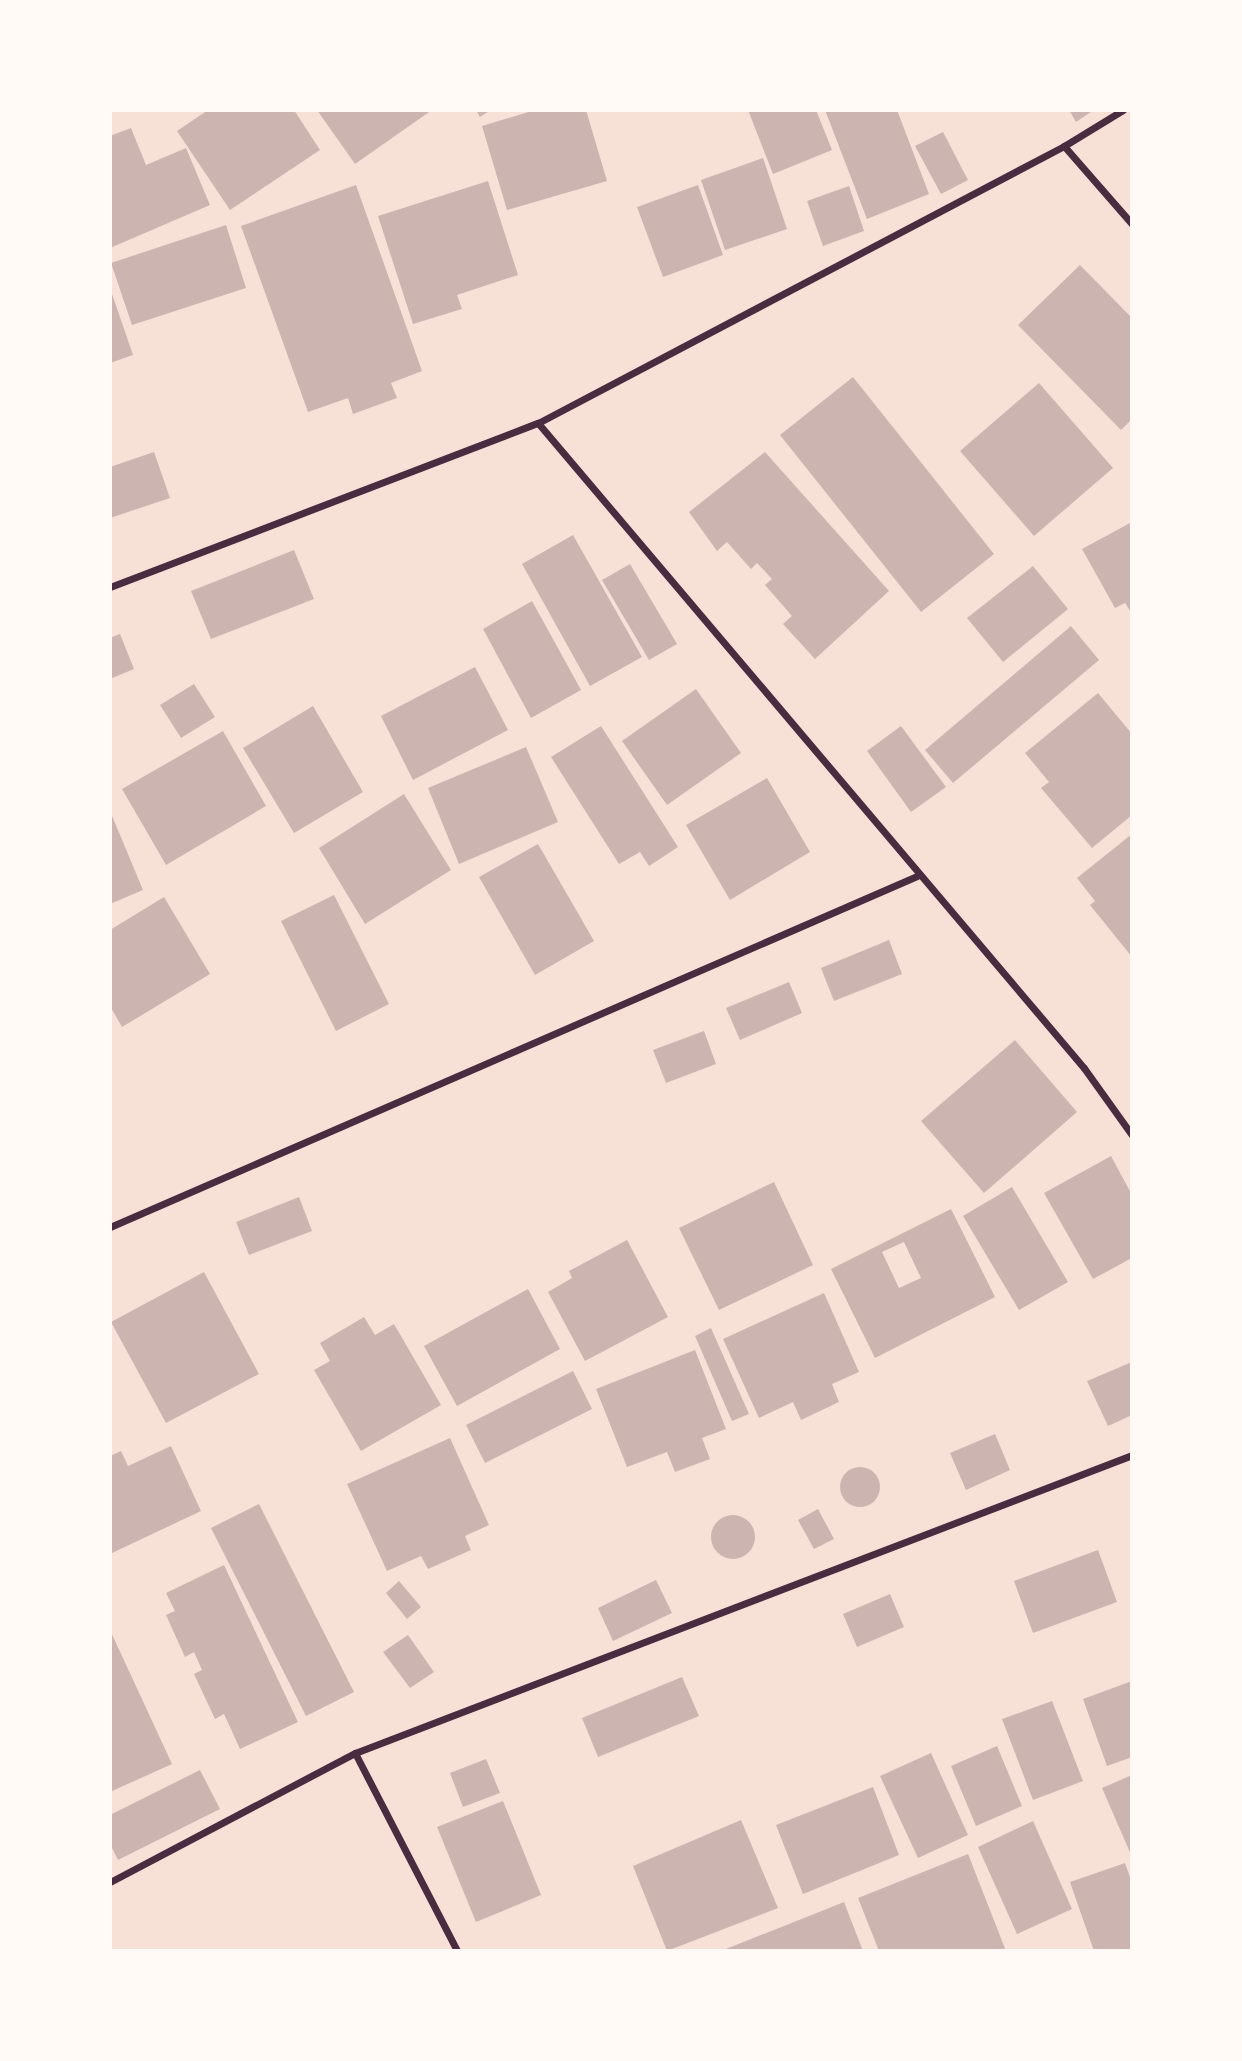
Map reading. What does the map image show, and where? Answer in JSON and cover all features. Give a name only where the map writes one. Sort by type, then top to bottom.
[{"type":"street","points":[[110,587],[538,423],[1064,146],[1123,110]]},
{"type":"street","points":[[1064,146],[1132,224]]},
{"type":"street","points":[[538,423],[917,876],[1084,1068],[1132,1135]]},
{"type":"street","points":[[110,1227],[917,876]]},
{"type":"street","points":[[110,1882],[355,1753],[1131,1457]]},
{"type":"street","points":[[355,1753],[457,1951]]},
{"type":"building","points":[[208,110],[294,110],[320,150],[230,210],[177,131]]},
{"type":"building","points":[[317,110],[432,110],[355,164]]},
{"type":"building","points":[[476,110],[491,110],[480,117]]},
{"type":"building","points":[[535,110],[586,110],[607,181],[507,210],[482,126]]},
{"type":"building","points":[[748,110],[816,110],[832,150],[773,174]]},
{"type":"building","points":[[825,110],[897,110],[929,194],[867,219]]},
{"type":"building","points":[[1069,110],[1094,110],[1076,122]]},
{"type":"building","points":[[131,128],[146,165],[186,148],[210,205],[110,248],[110,136]]},
{"type":"building","points":[[943,132],[968,180],[941,194],[915,146]]},
{"type":"building","points":[[763,158],[787,229],[725,250],[701,180]]},
{"type":"building","points":[[488,181],[518,275],[457,295],[462,309],[413,324],[378,216]]},
{"type":"building","points":[[356,185],[422,371],[391,383],[397,398],[353,414],[348,398],[308,412],[241,226]]},
{"type":"building","points":[[698,185],[723,255],[663,277],[637,207]]},
{"type":"building","points":[[849,186],[864,231],[823,246],[807,201]]},
{"type":"building","points":[[226,225],[246,288],[132,325],[111,263]]},
{"type":"building","points":[[1080,265],[1132,318],[1132,419],[1121,430],[1018,325]]},
{"type":"building","points":[[110,288],[133,355],[110,363]]},
{"type":"building","points":[[853,377],[994,554],[921,612],[780,435]]},
{"type":"building","points":[[1039,383],[1113,468],[1034,536],[960,451]]},
{"type":"building","points":[[154,452],[170,498],[110,518],[110,467]]},
{"type":"building","points":[[765,452],[889,591],[815,659],[783,624],[792,616],[765,585],[772,579],[757,563],[751,569],[727,542],[717,551],[689,512]]},
{"type":"building","points":[[1132,522],[1132,614],[1125,603],[1115,608],[1082,549]]},
{"type":"building","points":[[573,535],[642,657],[590,686],[522,564]]},
{"type":"building","points":[[294,550],[314,599],[211,639],[191,591]]},
{"type":"building","points":[[630,564],[677,644],[649,660],[602,580]]},
{"type":"building","points":[[1033,566],[1068,609],[1003,662],[967,618]]},
{"type":"building","points":[[532,601],[581,690],[531,718],[483,629]]},
{"type":"building","points":[[1071,626],[1099,660],[953,783],[925,750]]},
{"type":"building","points":[[120,634],[134,669],[110,679],[110,638]]},
{"type":"building","points":[[475,667],[508,730],[413,780],[381,716]]},
{"type":"building","points":[[194,684],[215,717],[181,738],[160,705]]},
{"type":"building","points":[[696,689],[741,753],[667,805],[622,741]]},
{"type":"building","points":[[1098,693],[1132,734],[1132,815],[1092,848],[1041,788],[1049,782],[1025,753]]},
{"type":"building","points":[[313,706],[363,792],[294,833],[243,748]]},
{"type":"building","points":[[601,726],[678,847],[649,866],[640,852],[619,864],[551,757]]},
{"type":"building","points":[[901,726],[946,787],[911,812],[867,751]]},
{"type":"building","points":[[223,731],[266,806],[166,865],[122,789]]},
{"type":"building","points":[[526,747],[558,822],[459,864],[428,788]]},
{"type":"building","points":[[767,778],[810,852],[730,900],[686,825]]},
{"type":"building","points":[[404,794],[451,870],[365,924],[319,848]]},
{"type":"building","points":[[110,811],[143,890],[110,904]]},
{"type":"building","points":[[1132,834],[1132,957],[1090,905],[1095,901],[1077,878]]},
{"type":"building","points":[[538,844],[594,941],[535,975],[479,877]]},
{"type":"building","points":[[334,895],[389,1004],[336,1031],[281,921]]},
{"type":"building","points":[[164,897],[210,974],[122,1027],[110,1006],[110,930]]},
{"type":"building","points":[[889,940],[902,974],[834,1001],[821,968]]},
{"type":"building","points":[[789,982],[802,1013],[740,1040],[726,1008]]},
{"type":"building","points":[[704,1031],[716,1064],[666,1083],[653,1050]]},
{"type":"building","points":[[1015,1040],[1077,1112],[984,1193],[921,1121]]},
{"type":"building","points":[[1111,1156],[1132,1195],[1132,1258],[1093,1279],[1044,1193]]},
{"type":"building","points":[[774,1182],[813,1265],[719,1310],[679,1228]]},
{"type":"building","points":[[1012,1187],[1068,1282],[1019,1310],[963,1216]]},
{"type":"building","points":[[299,1197],[312,1231],[249,1255],[236,1222]]},
{"type":"building","points":[[951,1209],[995,1297],[875,1358],[831,1269]],"holes":[[[904,1242],[921,1278],[899,1288],[882,1252]]]},
{"type":"building","points":[[627,1240],[668,1317],[585,1361],[548,1292],[572,1278],[569,1271]]},
{"type":"building","points":[[204,1272],[259,1374],[166,1423],[111,1322]]},
{"type":"building","points":[[528,1289],[560,1349],[457,1406],[424,1346]]},
{"type":"building","points":[[824,1293],[859,1372],[832,1384],[839,1402],[801,1420],[793,1402],[759,1418],[723,1339]]},
{"type":"building","points":[[364,1317],[375,1335],[394,1324],[441,1405],[361,1451],[314,1370],[330,1361],[320,1343]]},
{"type":"building","points":[[711,1328],[749,1414],[732,1421],[695,1336]]},
{"type":"building","points":[[695,1350],[726,1429],[702,1438],[710,1459],[675,1472],[667,1452],[627,1467],[596,1389]]},
{"type":"building","points":[[1132,1362],[1132,1415],[1108,1426],[1087,1381]]},
{"type":"building","points":[[573,1371],[592,1409],[485,1463],[466,1425]]},
{"type":"building","points":[[995,1434],[1010,1470],[966,1490],[950,1453]]},
{"type":"building","points":[[450,1438],[489,1525],[465,1536],[471,1550],[428,1569],[421,1556],[387,1571],[347,1484]]},
{"type":"building","points":[[171,1446],[201,1511],[110,1554],[110,1456],[121,1451],[128,1466]]},
{"type":"building","points":[[860,1467],[868,1468],[874,1473],[879,1479],[879,1495],[874,1501],[868,1506],[860,1507],[852,1506],[846,1501],[841,1495],[840,1487],[841,1479],[846,1473],[852,1468]]},
{"type":"building","points":[[259,1504],[354,1692],[306,1716],[211,1528]]},
{"type":"building","points":[[818,1509],[834,1539],[814,1549],[798,1520]]},
{"type":"building","points":[[733,1515],[742,1516],[749,1521],[754,1528],[754,1546],[749,1553],[742,1558],[733,1559],[724,1558],[717,1553],[712,1546],[711,1537],[712,1528],[717,1521],[724,1516]]},
{"type":"building","points":[[1098,1550],[1117,1602],[1033,1633],[1014,1581]]},
{"type":"building","points":[[224,1565],[298,1722],[240,1749],[224,1714],[215,1719],[194,1674],[202,1670],[194,1652],[185,1657],[166,1615],[175,1611],[166,1593]]},
{"type":"building","points":[[656,1580],[672,1613],[613,1641],[598,1608]]},
{"type":"building","points":[[399,1581],[421,1607],[407,1619],[386,1593]]},
{"type":"building","points":[[890,1594],[904,1627],[857,1647],[843,1614]]},
{"type":"building","points":[[110,1630],[172,1764],[110,1792]]},
{"type":"building","points":[[408,1635],[434,1672],[410,1688],[383,1652]]},
{"type":"building","points":[[682,1677],[699,1716],[598,1757],[582,1718]]},
{"type":"building","points":[[1132,1681],[1132,1757],[1107,1766],[1083,1699]]},
{"type":"building","points":[[1052,1701],[1083,1781],[1033,1800],[1002,1719]]},
{"type":"building","points":[[997,1746],[1022,1806],[976,1826],[951,1766]]},
{"type":"building","points":[[931,1753],[968,1835],[918,1858],[880,1776]]},
{"type":"building","points":[[486,1759],[500,1793],[463,1807],[450,1773]]},
{"type":"building","points":[[200,1770],[220,1809],[118,1860],[110,1844],[110,1815]]},
{"type":"building","points":[[1132,1775],[1132,1857],[1102,1788]]},
{"type":"building","points":[[873,1787],[899,1855],[803,1894],[776,1825]]},
{"type":"building","points":[[503,1801],[541,1895],[476,1922],[437,1827]]},
{"type":"building","points":[[741,1820],[778,1908],[667,1951],[633,1866]]},
{"type":"building","points":[[1033,1821],[1072,1909],[1017,1934],[978,1847]]},
{"type":"building","points":[[968,1854],[1006,1951],[879,1951],[858,1898]]},
{"type":"building","points":[[1125,1863],[1132,1883],[1132,1951],[1094,1951],[1070,1882]]},
{"type":"building","points":[[844,1902],[863,1951],[721,1951]]}]
